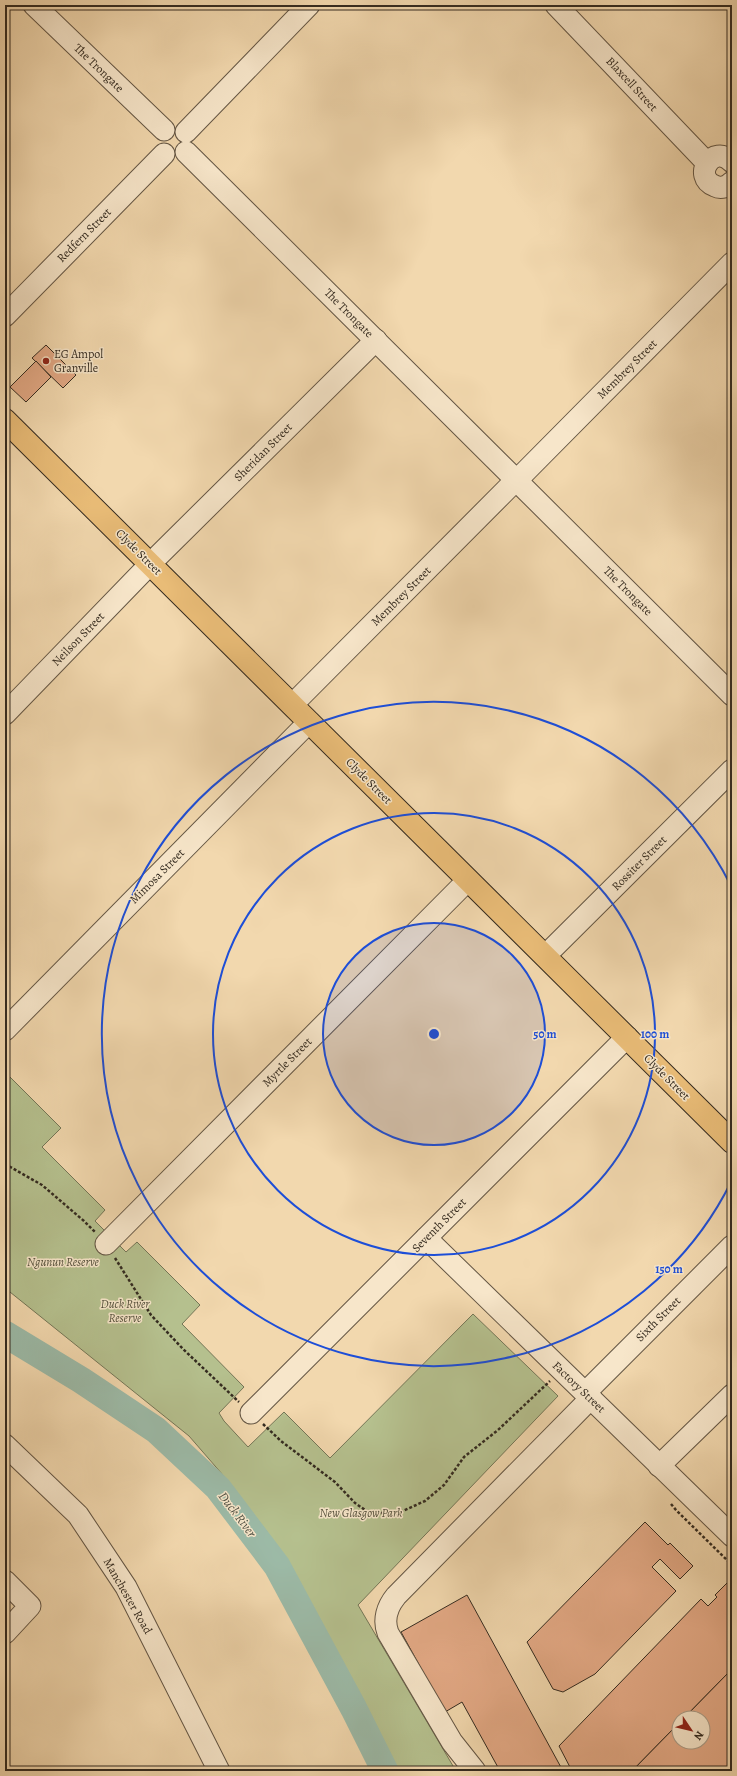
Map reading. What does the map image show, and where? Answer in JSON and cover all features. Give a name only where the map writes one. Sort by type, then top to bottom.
[{"type":"main road","name":"Clyde Street","points":[[5,420],[732,1142]]},
{"type":"street","name":"The Trongate","points":[[34,5],[164,130]]},
{"type":"street","points":[[186,142],[182,128],[173,126],[164,130],[158,139],[158,145],[164,154],[173,158],[182,155],[186,142],[309,5]]},
{"type":"street","name":"Blaxcell Street","points":[[556,5],[707,164]]},
{"type":"street","name":"The Trongate","points":[[186,142],[376,340],[732,695]]},
{"type":"street","name":"Redfern Street","points":[[5,316],[164,154]]},
{"type":"street","points":[[731,185],[719,188],[709,183],[704,174],[707,164],[714,157],[718,156],[727,158],[732,161]]},
{"type":"street","name":"Membrey Street","points":[[292,705],[732,264]]},
{"type":"street","name":"Sheridan Street","points":[[150,564],[376,340]]},
{"type":"street","name":"Neilson Street","points":[[5,714],[150,564]]},
{"type":"street","name":"Mimosa Street","points":[[5,1030],[309,722]]},
{"type":"street","name":"Rossiter Street","points":[[546,956],[732,770]]},
{"type":"street","name":"Myrtle Street","points":[[106,1244],[468,880]]},
{"type":"street","name":"Seventh Street","points":[[251,1413],[626,1037]]},
{"type":"street","name":"Factory Street","points":[[426,1238],[732,1536]]},
{"type":"street","name":"Sixth Street","points":[[475,1771],[452,1742],[388,1633],[386,1626],[387,1611],[396,1596],[732,1246]]},
{"type":"street","points":[[659,1466],[732,1395]]},
{"type":"street","name":"Manchester Road","points":[[5,1445],[78,1515],[122,1581],[194,1718],[219,1771]]},
{"type":"street","points":[[5,1581],[30,1606],[5,1633]]},
{"type":"green space","points":[[5,1072],[61,1128],[42,1147],[105,1210],[95,1221],[126,1252],[137,1242],[200,1305],[182,1324],[244,1387],[219,1413],[224,1421],[248,1447],[284,1412],[330,1458],[473,1314],[558,1396],[358,1605],[456,1771],[392,1771],[324,1637],[267,1532],[222,1474],[189,1436],[5,1288]]},
{"type":"building","points":[[46,345],[76,375],[63,388],[32,358]]},
{"type":"building","points":[[36,361],[51,377],[26,402],[10,387]]},
{"type":"building","points":[[645,1522],[668,1545],[670,1543],[693,1566],[680,1579],[660,1559],[652,1567],[676,1591],[595,1674],[563,1692],[553,1689],[527,1642]]},
{"type":"building","points":[[730,1580],[732,1582],[732,1669],[692,1710],[671,1710],[671,1731],[632,1771],[572,1771],[559,1746],[701,1599],[708,1606],[717,1597],[715,1595]]},
{"type":"building","points":[[467,1595],[563,1771],[500,1771],[462,1702],[445,1712],[401,1632]]},
{"type":"building","points":[[732,1669],[732,1771],[632,1771],[671,1731],[671,1750],[711,1750],[711,1710],[692,1710]]},
{"type":"waterway","name":"Duck River","points":[[5,1334],[81,1380],[156,1430],[218,1488],[277,1566],[354,1709],[385,1771]]},
{"type":"place","name":"EG Ampol Granville","points":[[46,361]]},
{"type":"park label","name":"Ngunun Reserve","points":[[63,1262]]},
{"type":"park label","name":"Duck River Reserve","points":[[125,1311]]},
{"type":"park label","name":"New Glasgow Park","points":[[361,1513]]}]
